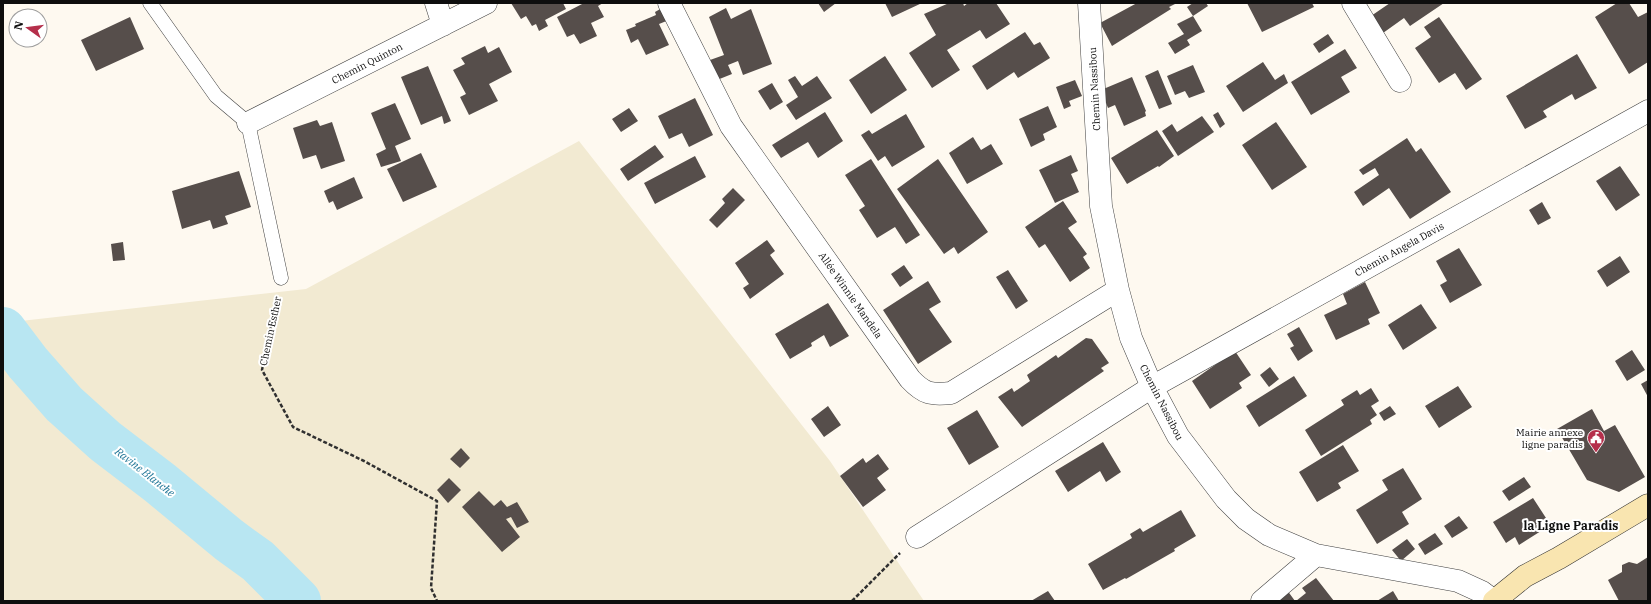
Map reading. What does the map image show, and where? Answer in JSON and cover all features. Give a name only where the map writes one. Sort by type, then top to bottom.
[{"type":"main road","points":[[1494,601],[1526,576],[1648,505]]},
{"type":"street","points":[[436,3],[443,25]]},
{"type":"street","name":"Chemin Quinton","points":[[248,123],[486,3]]},
{"type":"street","name":"Allée Winnie Mandela","points":[[669,3],[731,126],[919,389],[932,394],[951,393],[1118,290]]},
{"type":"street","name":"Chemin Nassibou","points":[[1089,3],[1101,206],[1118,290],[1131,338],[1152,387],[1178,436],[1226,499],[1246,519],[1269,535],[1316,555],[1458,581],[1482,592],[1494,601]]},
{"type":"street","points":[[1353,3],[1400,81]]},
{"type":"street","name":"Chemin Angela Davis","points":[[917,537],[1152,387],[1648,111]]},
{"type":"street","points":[[1262,601],[1316,555]]},
{"type":"lane","points":[[150,3],[216,96],[248,123],[281,278]]},
{"type":"path","name":"Chemin Esther","points":[[281,278],[262,370],[293,427],[364,460],[437,501],[431,588],[437,601]]},
{"type":"path","points":[[852,601],[917,537]]},
{"type":"shaded area","points":[[579,141],[830,461],[924,601],[3,601],[3,323],[306,289]]},
{"type":"building","points":[[511,3],[563,3],[566,9],[545,20],[548,26],[539,31],[536,24],[532,26],[526,16],[521,19]]},
{"type":"building","points":[[584,3],[603,3],[598,6],[604,17],[591,23],[597,36],[580,44],[574,34],[567,37],[557,17]]},
{"type":"building","points":[[818,3],[836,3],[824,12]]},
{"type":"building","points":[[885,3],[922,3],[892,17]]},
{"type":"building","points":[[949,3],[963,3],[964,6],[968,3],[996,3],[1010,24],[986,39],[980,30],[947,50],[960,70],[932,88],[909,53],[936,35],[924,14]]},
{"type":"building","points":[[1137,3],[1177,3],[1169,7],[1171,9],[1112,46],[1100,23]]},
{"type":"building","points":[[1193,3],[1206,3],[1208,6],[1193,16],[1187,7]]},
{"type":"building","points":[[1247,3],[1312,3],[1314,7],[1262,32]]},
{"type":"building","points":[[1390,3],[1444,3],[1410,26],[1404,18],[1383,33],[1371,16]]},
{"type":"building","points":[[1617,3],[1629,3],[1638,17],[1648,12],[1648,62],[1629,74],[1595,17]]},
{"type":"building","points":[[662,8],[669,20],[659,24],[669,45],[646,55],[638,39],[631,43],[626,30],[636,26],[635,24],[656,15],[655,12]]},
{"type":"building","points":[[726,8],[731,19],[751,9],[772,64],[743,75],[738,61],[728,65],[732,74],[717,80],[710,60],[724,55],[709,17]]},
{"type":"building","points":[[1193,16],[1202,31],[1187,40],[1190,45],[1175,54],[1168,43],[1184,34],[1177,24]]},
{"type":"building","points":[[130,17],[144,49],[96,71],[81,40]]},
{"type":"building","points":[[1439,17],[1482,79],[1466,90],[1455,73],[1439,83],[1415,48],[1431,37],[1424,27]]},
{"type":"building","points":[[1025,32],[1034,45],[1040,42],[1050,58],[1018,78],[1014,72],[987,90],[972,66]]},
{"type":"building","points":[[1328,34],[1334,43],[1319,53],[1313,44]]},
{"type":"building","points":[[485,46],[488,53],[499,47],[512,72],[489,84],[498,101],[469,115],[460,97],[466,94],[453,70],[465,64],[461,58]]},
{"type":"building","points":[[1345,49],[1357,68],[1341,77],[1350,92],[1311,115],[1291,82]]},
{"type":"building","points":[[1577,54],[1597,88],[1575,100],[1572,94],[1543,111],[1547,117],[1525,129],[1506,96]]},
{"type":"building","points":[[885,56],[907,90],[871,114],[849,80]]},
{"type":"building","points":[[1263,62],[1275,80],[1284,74],[1288,83],[1243,112],[1226,86]]},
{"type":"building","points":[[1193,65],[1205,92],[1189,98],[1185,91],[1175,95],[1167,76]]},
{"type":"building","points":[[428,66],[451,121],[444,124],[442,116],[421,125],[401,77]]},
{"type":"building","points":[[1158,70],[1172,104],[1159,109],[1145,76]]},
{"type":"building","points":[[795,76],[802,86],[817,76],[832,98],[796,120],[786,105],[798,97],[788,80]]},
{"type":"building","points":[[1132,77],[1146,111],[1146,116],[1124,126],[1115,105],[1108,108],[1101,90]]},
{"type":"building","points":[[1075,80],[1082,96],[1069,101],[1071,106],[1064,109],[1056,87]]},
{"type":"building","points":[[772,83],[783,102],[770,110],[758,91]]},
{"type":"building","points":[[695,98],[713,135],[689,147],[682,133],[669,139],[658,116]]},
{"type":"building","points":[[395,103],[411,139],[395,146],[401,161],[381,167],[376,154],[386,149],[371,113]]},
{"type":"building","points":[[1048,106],[1057,127],[1043,134],[1045,140],[1031,147],[1019,119]]},
{"type":"building","points":[[629,108],[638,121],[621,132],[612,119]]},
{"type":"building","points":[[825,112],[843,141],[818,158],[808,142],[781,158],[772,145]]},
{"type":"building","points":[[1218,112],[1225,124],[1220,128],[1213,115]]},
{"type":"building","points":[[906,114],[925,147],[892,167],[885,156],[878,161],[861,135],[869,130],[872,134]]},
{"type":"building","points":[[1202,116],[1214,132],[1178,156],[1162,131],[1172,124],[1177,132]]},
{"type":"building","points":[[317,120],[320,126],[332,122],[345,161],[321,169],[316,155],[303,159],[293,128]]},
{"type":"building","points":[[1276,122],[1307,167],[1272,190],[1242,145]]},
{"type":"building","points":[[1157,130],[1174,156],[1159,167],[1158,166],[1127,184],[1111,158]]},
{"type":"building","points":[[973,137],[981,150],[991,144],[1003,164],[967,184],[949,153]]},
{"type":"building","points":[[1407,138],[1416,152],[1421,148],[1451,192],[1410,219],[1389,188],[1363,206],[1354,192],[1379,175],[1375,168],[1363,175],[1359,170]]},
{"type":"building","points":[[655,145],[664,157],[628,181],[620,169]]},
{"type":"building","points":[[421,153],[437,187],[403,202],[387,169]]},
{"type":"building","points":[[1071,155],[1078,171],[1071,174],[1079,192],[1055,203],[1039,170]]},
{"type":"building","points":[[695,156],[706,177],[655,204],[644,183]]},
{"type":"building","points":[[871,159],[920,235],[906,244],[895,227],[877,238],[859,210],[865,206],[845,175]]},
{"type":"building","points":[[938,159],[988,232],[958,254],[954,247],[944,254],[897,189]]},
{"type":"building","points":[[1620,166],[1640,195],[1616,211],[1596,181]]},
{"type":"building","points":[[239,171],[251,207],[225,216],[228,224],[213,229],[210,220],[182,229],[172,191]]},
{"type":"building","points":[[354,177],[363,198],[337,210],[333,201],[329,203],[324,191]]},
{"type":"building","points":[[733,188],[745,200],[717,228],[709,220],[725,203],[722,199]]},
{"type":"building","points":[[1063,201],[1077,222],[1068,228],[1087,254],[1083,257],[1090,268],[1070,282],[1045,244],[1039,248],[1025,227]]},
{"type":"building","points":[[1542,202],[1551,218],[1538,225],[1529,210]]},
{"type":"building","points":[[767,240],[775,251],[770,255],[784,274],[750,299],[743,288],[749,284],[735,263]]},
{"type":"building","points":[[123,242],[125,260],[113,261],[111,244]]},
{"type":"building","points":[[1459,248],[1482,285],[1450,303],[1440,285],[1447,281],[1436,261]]},
{"type":"building","points":[[1620,256],[1630,272],[1607,287],[1597,271]]},
{"type":"building","points":[[904,265],[913,278],[900,287],[891,274]]},
{"type":"building","points":[[1008,270],[1028,301],[1016,309],[996,277]]},
{"type":"building","points":[[928,281],[941,302],[929,309],[952,342],[918,364],[883,310]]},
{"type":"building","points":[[1365,282],[1380,313],[1368,319],[1370,324],[1336,340],[1324,315],[1347,304],[1343,294]]},
{"type":"building","points":[[828,303],[849,336],[830,347],[824,335],[811,343],[812,346],[790,359],[775,334]]},
{"type":"building","points":[[1421,304],[1437,328],[1403,350],[1388,325]]},
{"type":"building","points":[[1299,327],[1313,351],[1298,361],[1290,348],[1294,346],[1287,334]]},
{"type":"building","points":[[1086,338],[1092,339],[1109,363],[1101,368],[1104,371],[1022,427],[998,397],[1012,388],[1014,392],[1030,381],[1027,375],[1056,355],[1058,358]]},
{"type":"building","points":[[1632,350],[1645,370],[1627,381],[1615,361]]},
{"type":"building","points":[[1235,351],[1251,375],[1239,383],[1242,388],[1210,409],[1192,381]]},
{"type":"building","points":[[1270,367],[1279,379],[1269,387],[1260,375]]},
{"type":"building","points":[[1294,376],[1307,396],[1259,427],[1246,406]]},
{"type":"building","points":[[1648,380],[1648,397],[1641,384]]},
{"type":"building","points":[[1458,386],[1472,407],[1439,428],[1425,406]]},
{"type":"building","points":[[1371,388],[1379,401],[1371,406],[1377,415],[1370,420],[1372,424],[1321,456],[1305,430],[1344,405],[1341,400],[1357,390],[1360,395]]},
{"type":"building","points":[[828,406],[841,425],[824,437],[811,419]]},
{"type":"building","points":[[1390,406],[1396,414],[1384,421],[1379,413]]},
{"type":"building","points":[[1592,409],[1604,431],[1615,425],[1645,477],[1619,492],[1587,480],[1557,429]]},
{"type":"building","points":[[977,410],[999,447],[969,465],[947,428]]},
{"type":"building","points":[[1103,442],[1121,472],[1106,482],[1100,471],[1068,492],[1055,471]]},
{"type":"building","points":[[1343,445],[1359,471],[1338,483],[1341,488],[1317,502],[1299,472]]},
{"type":"building","points":[[461,448],[470,458],[460,468],[450,459]]},
{"type":"building","points":[[878,454],[889,469],[877,478],[886,490],[863,507],[840,476],[863,458],[866,463]]},
{"type":"building","points":[[1403,468],[1422,499],[1402,512],[1409,524],[1377,544],[1356,510],[1388,490],[1382,480]]},
{"type":"building","points":[[1524,477],[1531,487],[1509,501],[1502,491]]},
{"type":"building","points":[[449,478],[461,490],[448,503],[437,490]]},
{"type":"building","points":[[479,491],[494,506],[501,500],[507,507],[517,502],[529,522],[517,528],[511,517],[506,519],[520,537],[502,552],[462,507]]},
{"type":"building","points":[[1533,498],[1546,518],[1536,524],[1541,531],[1519,545],[1515,537],[1506,543],[1493,522]]},
{"type":"building","points":[[1181,510],[1196,536],[1174,549],[1175,551],[1126,579],[1125,578],[1103,590],[1088,564],[1132,538],[1130,534],[1140,528],[1143,532]]},
{"type":"building","points":[[1459,516],[1468,528],[1452,538],[1444,526]]},
{"type":"building","points":[[1435,533],[1443,544],[1425,555],[1418,544]]},
{"type":"building","points":[[1407,539],[1415,549],[1401,561],[1392,550]]},
{"type":"building","points":[[1648,557],[1648,601],[1619,601],[1608,580],[1622,572],[1622,565],[1629,562],[1637,564]]},
{"type":"building","points":[[1316,578],[1334,601],[1296,601],[1306,593],[1302,588]]},
{"type":"building","points":[[1287,590],[1295,601],[1276,601]]},
{"type":"building","points":[[1048,591],[1055,601],[1031,601]]},
{"type":"building","points":[[1393,591],[1399,601],[1377,601]]},
{"type":"waterway","name":"Ravine Blanche","points":[[3,330],[28,363],[64,404],[105,441],[160,483],[229,540],[258,561],[298,601]]},
{"type":"place","name":"Mairie annexe ligne paradis","points":[[1596,453]]},
{"type":"district","name":"la Ligne Paradis","points":[[1571,526]]}]
